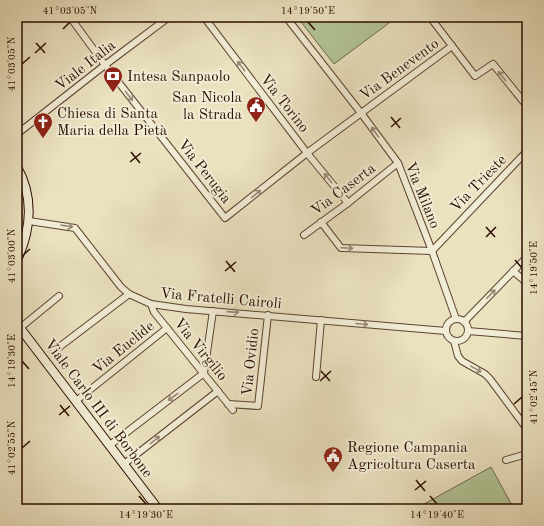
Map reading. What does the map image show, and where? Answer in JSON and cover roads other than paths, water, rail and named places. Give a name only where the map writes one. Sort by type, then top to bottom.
[{"type":"main road","points":[[17,168],[26,188],[28,205],[26,234],[23,248],[17,260]]},
{"type":"main road","name":"Viale Carlo III di Borbone","points":[[19,326],[158,509]]},
{"type":"street","name":"Via Perugia","points":[[70,17],[105,65],[225,218]]},
{"type":"street","name":"Viale Italia","points":[[17,134],[169,17]]},
{"type":"street","name":"Via Torino","points":[[204,17],[307,153],[348,203]]},
{"type":"street","name":"Via Milano","points":[[286,17],[398,163],[432,251],[456,319]]},
{"type":"street","points":[[430,17],[475,76],[493,64],[527,106]]},
{"type":"street","name":"Via Benevento","points":[[225,218],[307,153],[452,46]]},
{"type":"street","name":"Via Trieste","points":[[432,251],[527,151]]},
{"type":"street","name":"Via Caserta","points":[[304,235],[348,203],[398,163]]},
{"type":"street","name":"Via Fratelli Cairoli","points":[[28,221],[75,228],[120,287],[129,294],[151,304],[186,309],[446,331]]},
{"type":"street","points":[[321,222],[340,248],[432,251]]},
{"type":"street","points":[[464,322],[527,257]]},
{"type":"street","points":[[513,271],[527,283]]},
{"type":"street","points":[[54,351],[129,294]]},
{"type":"street","points":[[19,326],[59,296]]},
{"type":"street","name":"Via Virgilio","points":[[151,304],[154,312],[232,410]]},
{"type":"street","points":[[110,446],[204,373],[213,311]]},
{"type":"street","name":"Via Ovidio","points":[[228,404],[258,406],[268,315]]},
{"type":"street","points":[[456,319],[464,322],[468,331],[465,338],[454,341],[448,338],[446,327],[448,323],[456,319]]},
{"type":"street","points":[[316,378],[321,320]]},
{"type":"street","name":"Via Euclide","points":[[76,401],[167,328]]},
{"type":"street","points":[[468,331],[527,336]]},
{"type":"street","points":[[454,341],[458,356],[462,361],[485,374],[490,379],[527,429]]},
{"type":"street","points":[[124,464],[218,391]]},
{"type":"street","points":[[506,460],[527,454]]},
{"type":"place","name":"Intesa Sanpaolo","points":[[113,93]]},
{"type":"place","name":"San Nicola la Strada","points":[[256,123]]},
{"type":"place","name":"Chiesa di Santa Maria della Pietà","points":[[43,139]]},
{"type":"place","name":"Regione Campania Agricoltura Caserta","points":[[333,473]]}]
